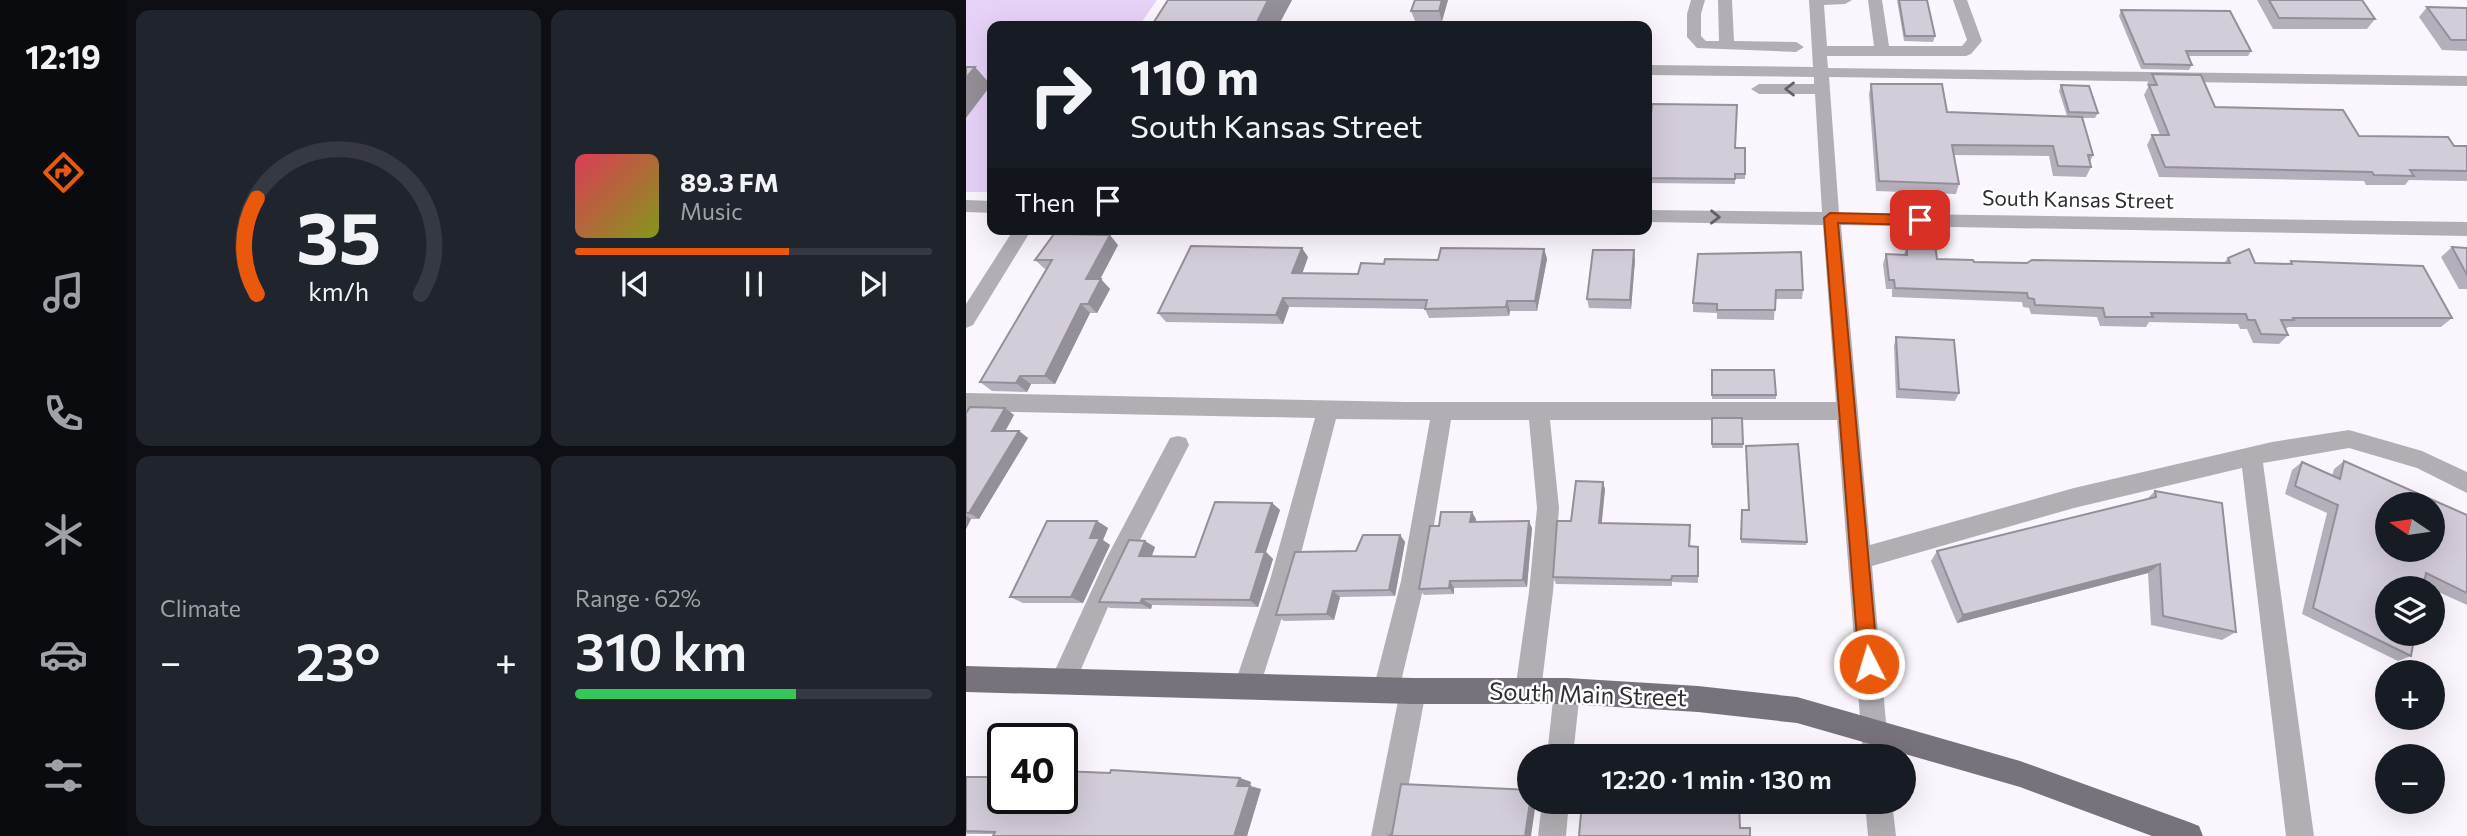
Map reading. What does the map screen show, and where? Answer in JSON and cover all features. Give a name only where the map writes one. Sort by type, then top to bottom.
[{"type":"main road","name":"South Main Street","points":[[966,679],[1400,690],[1567,691],[1698,699],[1797,710],[1875,743],[2020,774],[2189,836]]},
{"type":"street","points":[[1698,0],[1694,14],[1694,37],[1702,45],[1796,47]]},
{"type":"street","points":[[1713,0],[1721,46]]},
{"type":"street","points":[[1721,46],[1725,0]]},
{"type":"street","points":[[1845,0],[1816,0],[1830,218],[1875,743]]},
{"type":"street","points":[[1875,0],[1882,51]]},
{"type":"street","points":[[1759,89],[1882,51],[1966,51],[1975,41],[1960,0]]},
{"type":"street","points":[[1652,70],[1821,70],[2467,81]]},
{"type":"street","points":[[966,206],[987,207]]},
{"type":"street","name":"South Kansas Street","points":[[1652,216],[2467,229]]},
{"type":"street","points":[[966,320],[1019,235]]},
{"type":"street","points":[[966,402],[1328,411],[1847,411]]},
{"type":"street","points":[[1247,686],[1282,580],[1328,411]]},
{"type":"street","points":[[1385,836],[1413,581],[1442,412]]},
{"type":"street","points":[[1528,691],[1541,592],[1548,508],[1539,412]]},
{"type":"street","points":[[1859,559],[2074,498],[2251,456],[2349,439],[2422,460],[2467,484]]},
{"type":"street","points":[[1063,681],[1114,567],[1178,445]]},
{"type":"street","points":[[2251,456],[2300,836]]},
{"type":"street","points":[[1561,744],[1567,691]]},
{"type":"street","points":[[1552,836],[1555,814]]},
{"type":"street","points":[[1880,814],[1882,836]]},
{"type":"shaded area","points":[[966,0],[1157,0],[1142,21],[987,21],[987,192],[966,192]]},
{"type":"building","points":[[1168,0],[1268,0],[1258,21],[1155,21]]},
{"type":"building","points":[[1415,0],[1442,0],[1439,11],[1411,11]]},
{"type":"building","points":[[1899,0],[1927,0],[1935,36],[1905,36]]},
{"type":"building","points":[[2269,0],[2362,0],[2375,19],[2279,18]]},
{"type":"building","points":[[2427,7],[2467,8],[2467,40],[2451,40]]},
{"type":"building","points":[[2121,10],[2230,11],[2251,51],[2186,51],[2192,65],[2144,64]]},
{"type":"building","points":[[966,67],[975,67],[966,78]]},
{"type":"building","points":[[2152,74],[2201,75],[2215,107],[2343,110],[2359,136],[2448,137],[2454,146],[2467,146],[2467,171],[2410,170],[2414,176],[2374,175],[2372,172],[2165,167],[2152,135],[2169,135],[2149,85],[2157,85]]},
{"type":"building","points":[[1871,84],[1942,84],[1947,112],[2082,117],[2093,155],[2088,155],[2091,167],[2058,166],[2053,146],[1952,145],[1959,184],[1879,181]]},
{"type":"building","points":[[2061,85],[2089,86],[2098,113],[2069,112]]},
{"type":"building","points":[[1652,104],[1737,105],[1735,148],[1745,148],[1745,174],[1735,174],[1735,179],[1652,178]]},
{"type":"building","points":[[1053,235],[1110,235],[1086,279],[1101,279],[1088,304],[1081,304],[1045,376],[1020,376],[1016,383],[980,382],[1052,260],[1035,260]]},
{"type":"building","points":[[1907,244],[1935,245],[1937,259],[1974,262],[2027,263],[2032,260],[2230,263],[2228,258],[2249,249],[2255,263],[2292,264],[2291,261],[2423,266],[2452,318],[2281,320],[2288,335],[2261,334],[2255,320],[2248,320],[2246,314],[2151,313],[2153,317],[2105,317],[2103,308],[2035,305],[2034,299],[2028,298],[2027,293],[1895,288],[1894,280],[1889,280],[1886,254],[1907,255]]},
{"type":"building","points":[[1191,246],[1302,248],[1292,273],[1358,274],[1361,263],[1384,264],[1385,259],[1438,260],[1441,248],[1544,249],[1535,301],[1507,301],[1506,307],[1425,309],[1427,300],[1283,298],[1276,315],[1158,313]]},
{"type":"building","points":[[2452,247],[2467,248],[2467,275]]},
{"type":"building","points":[[1593,250],[1634,250],[1630,300],[1587,299]]},
{"type":"building","points":[[1801,252],[1803,290],[1776,290],[1775,310],[1717,310],[1717,304],[1693,303],[1698,254]]},
{"type":"building","points":[[1896,337],[1954,340],[1959,393],[1899,389]]},
{"type":"building","points":[[1712,370],[1774,370],[1776,395],[1712,395]]},
{"type":"building","points":[[970,407],[1005,408],[992,431],[1019,431],[969,513],[966,513],[966,413]]},
{"type":"building","points":[[1712,418],[1742,418],[1743,444],[1712,444]]},
{"type":"building","points":[[1798,444],[1807,542],[1741,539],[1742,510],[1749,510],[1746,446]]},
{"type":"building","points":[[2344,461],[2415,492],[2375,492],[2375,562],[2445,562],[2445,505],[2467,515],[2467,593],[2445,582],[2445,576],[2426,573],[2425,576],[2375,576],[2375,638],[2313,608],[2338,505],[2295,486],[2302,462],[2340,479]]},
{"type":"building","points":[[1576,481],[1603,482],[1599,523],[1690,525],[1689,546],[1698,547],[1698,576],[1672,576],[1671,580],[1553,577],[1557,521],[1571,521]]},
{"type":"building","points":[[2155,491],[2222,503],[2236,632],[2163,616],[2160,564],[1963,615],[1937,551],[2156,497]]},
{"type":"building","points":[[1215,502],[1272,503],[1256,552],[1265,552],[1250,600],[1142,599],[1140,603],[1099,602],[1129,540],[1145,541],[1139,556],[1195,557]]},
{"type":"building","points":[[1441,512],[1472,512],[1470,522],[1529,521],[1523,580],[1450,581],[1449,588],[1419,589],[1430,526],[1439,526]]},
{"type":"building","points":[[1047,521],[1097,521],[1090,538],[1100,538],[1071,597],[1010,597]]},
{"type":"building","points":[[1363,535],[1400,535],[1389,590],[1333,591],[1327,614],[1276,615],[1295,552],[1356,551]]},
{"type":"building","points":[[2391,646],[2413,646],[2411,656]]},
{"type":"building","points":[[1111,770],[1240,778],[1237,786],[1250,786],[1234,836],[993,836],[995,832],[966,831],[966,777],[987,777],[987,814],[1078,814],[1078,772],[1110,773]]},
{"type":"building","points":[[1401,784],[1517,789],[1517,814],[1528,814],[1525,836],[1388,836],[1392,834]]},
{"type":"building","points":[[1581,814],[1739,814],[1740,828],[1750,828],[1750,836],[1579,836]]},
{"type":"route","points":[[1869,664],[1830,218],[1920,220]]}]
